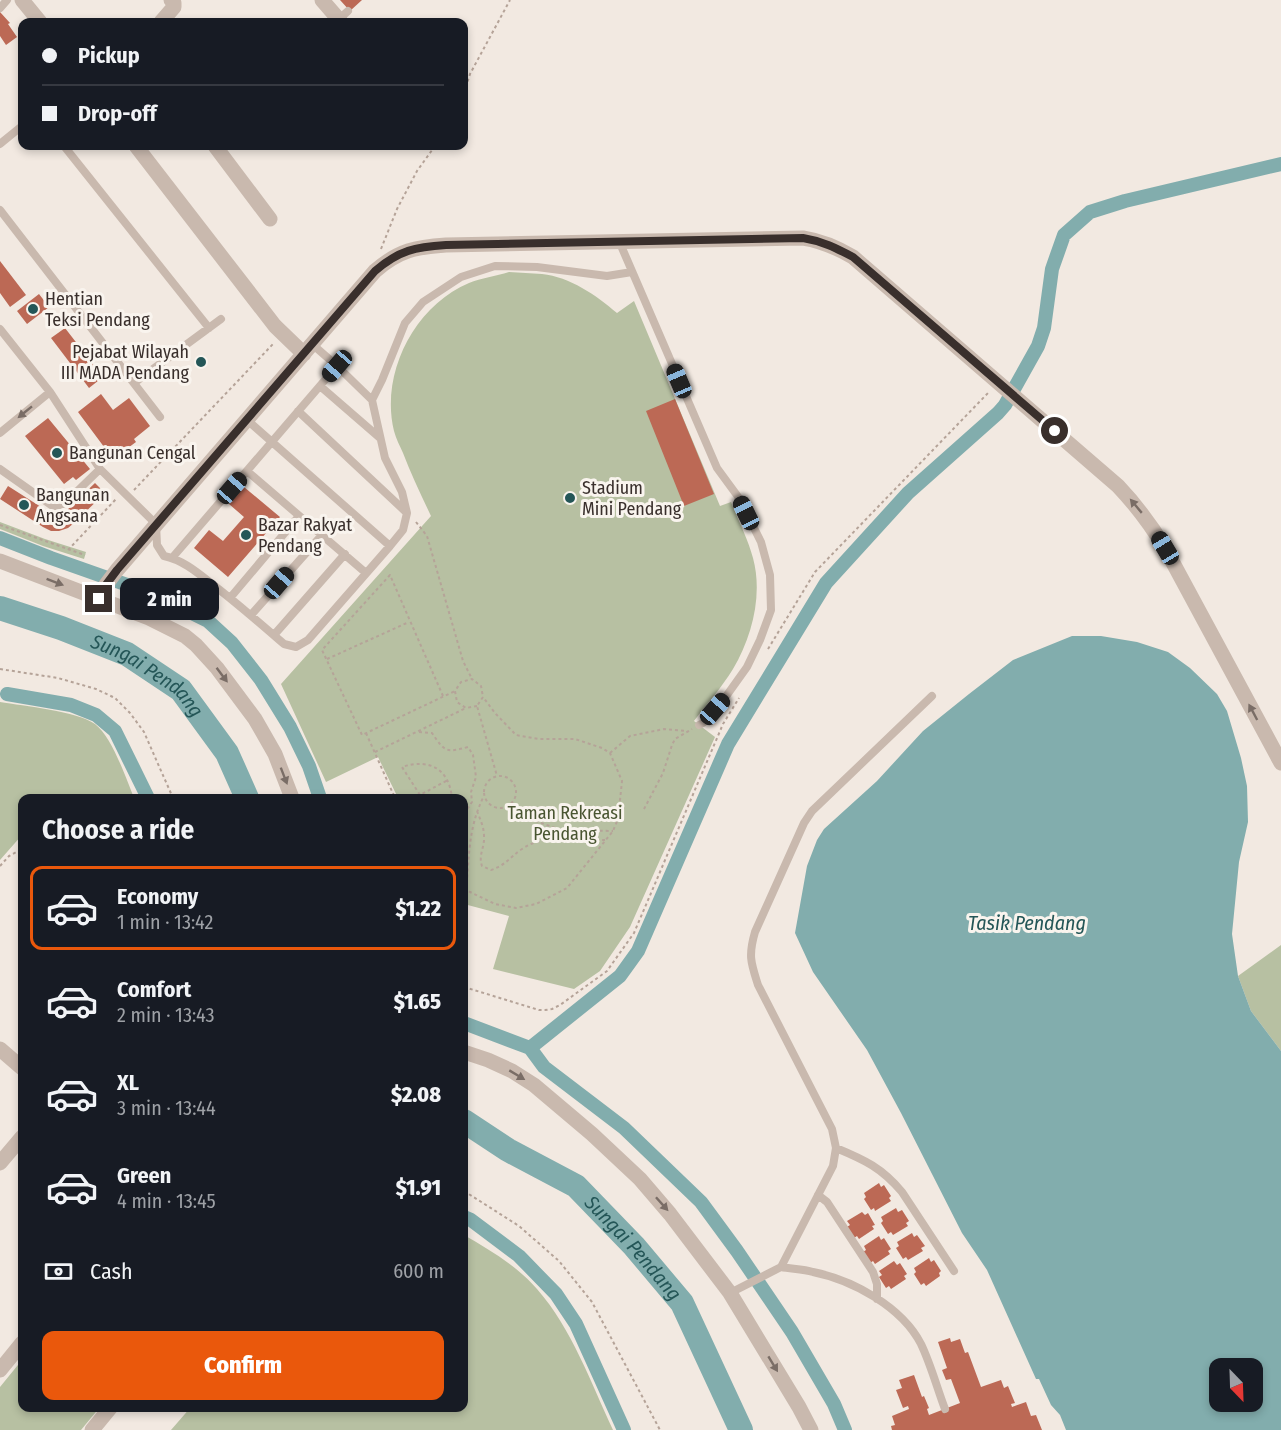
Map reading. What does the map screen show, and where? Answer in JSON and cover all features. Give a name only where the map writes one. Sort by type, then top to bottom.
[{"type":"street","points":[[22,0],[37,18]]},
{"type":"street","points":[[164,18],[174,7],[171,0]]},
{"type":"street","points":[[322,0],[343,17]]},
{"type":"street","points":[[138,150],[275,326],[308,349]]},
{"type":"street","points":[[219,150],[270,219]]},
{"type":"street","points":[[102,592],[117,570],[156,524],[375,271],[399,254],[411,249],[446,245],[803,238],[818,240],[853,257],[1118,486],[1137,507],[1165,548],[1281,763]]},
{"type":"street","points":[[0,561],[102,592],[184,636],[196,645],[217,668],[255,719],[275,754],[290,794]]},
{"type":"street","points":[[0,1049],[18,1065]]},
{"type":"street","points":[[468,1053],[512,1071],[534,1085],[592,1134],[640,1179],[670,1214],[730,1293],[811,1430]]},
{"type":"street","points":[[0,1163],[18,1142]]},
{"type":"street","points":[[0,1370],[18,1348]]},
{"type":"street","points":[[92,1430],[107,1412]]},
{"type":"lane","points":[[0,8],[7,0]]},
{"type":"lane","points":[[0,144],[18,129]]},
{"type":"lane","points":[[67,150],[208,328]]},
{"type":"lane","points":[[0,210],[160,417]]},
{"type":"lane","points":[[619,241],[717,468],[739,498],[761,542],[770,575],[771,610],[760,640],[747,667],[727,695],[699,725]]},
{"type":"lane","points":[[372,400],[405,323],[423,302],[461,277],[495,266],[537,267],[607,276],[632,272]]},
{"type":"lane","points":[[134,383],[222,319]]},
{"type":"lane","points":[[0,329],[50,392],[100,469],[156,524],[157,545],[165,556],[190,567],[230,597],[284,644],[296,647],[308,640],[404,530],[407,513],[402,492],[385,458],[372,400],[337,366],[308,349]]},
{"type":"lane","points":[[172,558],[337,366]]},
{"type":"lane","points":[[321,386],[380,438]]},
{"type":"lane","points":[[0,433],[50,392]]},
{"type":"lane","points":[[298,411],[407,513]]},
{"type":"lane","points":[[247,420],[390,546]]},
{"type":"lane","points":[[0,469],[51,506],[58,507],[100,469]]},
{"type":"lane","points":[[247,471],[366,573]]},
{"type":"lane","points":[[230,597],[299,516]]},
{"type":"lane","points":[[251,615],[322,535]]},
{"type":"lane","points":[[274,635],[345,554]]},
{"type":"lane","points":[[730,1293],[781,1267],[833,1166],[836,1148],[832,1129],[758,985],[751,962],[750,948],[755,932],[804,823],[812,811],[932,696]]},
{"type":"lane","points":[[836,1148],[866,1161],[893,1181],[954,1271]]},
{"type":"lane","points":[[818,1195],[827,1202],[873,1272],[877,1284],[877,1299]]},
{"type":"lane","points":[[781,1267],[813,1272],[837,1279],[894,1310],[921,1344],[945,1409]]},
{"type":"path","points":[[468,80],[510,0]]},
{"type":"path","points":[[375,271],[379,254],[397,209],[417,171],[432,150]]},
{"type":"path","points":[[68,550],[273,344]]},
{"type":"path","points":[[766,653],[815,572],[1000,384]]},
{"type":"path","points":[[407,513],[427,536],[463,661],[472,680],[481,686],[483,697],[495,713],[516,735],[539,739],[575,739],[602,748],[610,753],[622,781],[618,819],[613,831],[567,888],[536,904],[516,908],[495,903],[468,890]]},
{"type":"path","points":[[0,525],[85,555]]},
{"type":"path","points":[[443,696],[390,575],[322,650],[362,735],[455,691],[461,681],[472,680]]},
{"type":"path","points":[[327,659],[410,621]]},
{"type":"path","points":[[0,669],[58,678],[96,689],[115,698],[144,732],[171,794]]},
{"type":"path","points":[[455,691],[457,702],[466,708]]},
{"type":"path","points":[[468,988],[545,1010],[560,1005],[607,971],[634,933],[723,724],[741,694]]},
{"type":"path","points":[[375,752],[466,708],[477,706],[483,697]]},
{"type":"path","points":[[477,706],[497,776]]},
{"type":"path","points":[[644,808],[663,773],[675,739],[699,725]]},
{"type":"path","points":[[610,753],[630,736],[664,729],[688,731]]},
{"type":"path","points":[[419,732],[432,733],[442,748],[453,752],[468,747],[473,755],[476,777],[471,792],[472,802],[468,808]]},
{"type":"path","points":[[366,733],[393,794]]},
{"type":"path","points":[[418,794],[402,767],[414,763],[432,766],[448,780],[451,794]]},
{"type":"path","points":[[468,868],[471,831],[484,796],[484,786],[491,778],[501,775],[511,778],[517,787],[516,798],[510,806],[500,809],[490,805],[484,796]]},
{"type":"path","points":[[425,794],[448,780]]},
{"type":"path","points":[[510,806],[519,815],[561,830],[613,831]]},
{"type":"path","points":[[477,811],[484,837],[480,860],[482,866],[491,870],[502,867],[522,848],[545,839],[606,840]]},
{"type":"path","points":[[0,866],[9,856],[18,851]]},
{"type":"path","points":[[468,1194],[519,1226],[559,1261],[592,1302],[660,1430]]},
{"type":"green space","name":"Taman Rekreasi Pendang","points":[[509,272],[542,274],[572,283],[617,313],[634,301],[720,506],[731,502],[753,558],[756,572],[756,601],[746,643],[729,676],[694,721],[715,737],[630,927],[600,971],[574,989],[493,969],[509,916],[468,905],[468,794],[396,794],[378,757],[326,782],[281,684],[431,516],[394,431],[391,409],[392,387],[397,365],[417,325],[449,294],[474,281]]},
{"type":"green space","points":[[0,522],[86,552],[84,559],[0,529]]},
{"type":"green space","points":[[0,702],[63,712],[87,719],[95,724],[113,748],[132,794],[18,794],[18,840],[0,860]]},
{"type":"green space","points":[[1281,945],[1281,1051],[1251,1011],[1238,976]]},
{"type":"green space","points":[[468,1237],[512,1266],[537,1289],[561,1321],[571,1339],[613,1430],[171,1430],[187,1412],[468,1412]]},
{"type":"green space","points":[[18,1365],[18,1412],[96,1412],[81,1430],[0,1430],[0,1387]]},
{"type":"water","name":"Tasik Pendang","points":[[1072,636],[1101,636],[1137,642],[1168,652],[1190,668],[1217,694],[1227,711],[1247,786],[1248,822],[1239,862],[1232,934],[1238,976],[1251,1011],[1281,1051],[1281,1430],[1066,1430],[1039,1379],[1036,1379],[987,1270],[962,1233],[867,1050],[813,972],[795,933],[807,866],[824,829],[877,781],[923,731],[1013,660]]},
{"type":"building","points":[[340,0],[362,0],[350,11]]},
{"type":"building","points":[[0,12],[10,23],[8,24],[17,37],[6,45],[0,36]]},
{"type":"building","points":[[0,261],[26,295],[10,307],[0,293]]},
{"type":"building","name":"Hentian Teksi Pendang","points":[[39,294],[49,307],[27,324],[17,311]]},
{"type":"building","points":[[65,328],[103,377],[89,388],[51,338]]},
{"type":"building","points":[[101,394],[113,410],[129,398],[150,426],[134,439],[136,442],[113,459],[78,412]]},
{"type":"building","points":[[675,399],[714,494],[684,506],[646,411]]},
{"type":"building","name":"Bangunan Cengal","points":[[48,418],[90,469],[76,480],[73,477],[64,484],[25,436]]},
{"type":"building","name":"Bangunan Angsana","points":[[95,483],[105,493],[68,528],[59,531],[51,531],[43,527],[0,499],[8,486],[52,514],[59,516]]},
{"type":"building","name":"Bazar Rakyat Pendang","points":[[244,487],[280,517],[228,577],[194,548],[209,530],[223,541],[244,517],[229,504]]},
{"type":"building","points":[[879,1183],[881,1187],[884,1185],[891,1196],[889,1198],[891,1201],[875,1211],[874,1208],[871,1210],[864,1199],[866,1197],[864,1193]]},
{"type":"building","points":[[896,1208],[898,1212],[902,1210],[909,1221],[906,1223],[908,1226],[893,1235],[891,1232],[888,1234],[881,1223],[883,1221],[881,1217]]},
{"type":"building","points":[[862,1212],[865,1215],[868,1213],[875,1225],[872,1226],[874,1229],[859,1239],[857,1236],[854,1238],[847,1227],[850,1225],[847,1221]]},
{"type":"building","points":[[912,1233],[914,1237],[917,1235],[925,1246],[921,1248],[923,1251],[908,1260],[906,1257],[903,1259],[896,1248],[899,1246],[897,1242]]},
{"type":"building","points":[[879,1236],[881,1240],[884,1238],[891,1249],[888,1251],[890,1254],[875,1264],[873,1261],[870,1263],[863,1252],[866,1250],[864,1246]]},
{"type":"building","points":[[929,1258],[931,1262],[934,1260],[941,1271],[940,1276],[926,1286],[924,1283],[921,1285],[914,1274],[916,1272],[914,1268]]},
{"type":"building","points":[[894,1261],[897,1265],[900,1263],[907,1274],[904,1276],[906,1279],[891,1289],[889,1286],[886,1288],[879,1277],[882,1275],[879,1271]]},
{"type":"building","points":[[950,1338],[951,1342],[960,1339],[965,1353],[968,1352],[981,1387],[1001,1380],[1004,1388],[1008,1386],[1015,1403],[1011,1404],[1012,1407],[1026,1402],[1031,1416],[1036,1415],[1042,1430],[892,1430],[891,1426],[895,1425],[892,1416],[909,1409],[908,1406],[903,1408],[896,1390],[902,1388],[899,1380],[914,1375],[922,1397],[924,1396],[929,1408],[927,1409],[929,1415],[960,1403],[951,1379],[946,1380],[942,1370],[947,1368],[938,1342]]},
{"type":"waterway","points":[[530,1048],[620,976],[638,951],[728,744],[826,583],[908,493],[1005,405],[1038,346],[1044,328],[1052,269],[1064,235],[1090,212],[1125,201],[1281,164]]},
{"type":"waterway","points":[[0,538],[153,594],[208,621],[232,643],[261,680],[290,727],[309,766],[319,794]]},
{"type":"waterway","name":"Sungai Pendang","points":[[0,608],[61,628],[127,654],[181,690],[227,753],[245,794]]},
{"type":"waterway","points":[[7,694],[71,705],[96,715],[115,731],[146,794]]},
{"type":"waterway","points":[[468,1025],[530,1048],[544,1067],[624,1128],[701,1202],[792,1332],[834,1404],[845,1430]]},
{"type":"waterway","name":"Sungai Pendang","points":[[468,1124],[508,1150],[576,1186],[634,1246],[682,1303],[741,1430]]},
{"type":"waterway","points":[[468,1219],[519,1256],[556,1294],[576,1324],[624,1430]]},
{"type":"place","name":"Hentian Teksi Pendang","points":[[33,309]]},
{"type":"place","name":"Pejabat Wilayah III MADA Pendang","points":[[201,362]]},
{"type":"place","name":"Bangunan Cengal","points":[[57,453]]},
{"type":"place","name":"Stadium Mini Pendang","points":[[570,498]]},
{"type":"place","name":"Bangunan Angsana","points":[[24,505]]},
{"type":"place","name":"Bazar Rakyat Pendang","points":[[246,535]]},
{"type":"route","points":[[99,599],[117,570],[375,271],[387,261],[411,249],[446,245],[803,238],[818,240],[853,257],[1055,431]]}]
